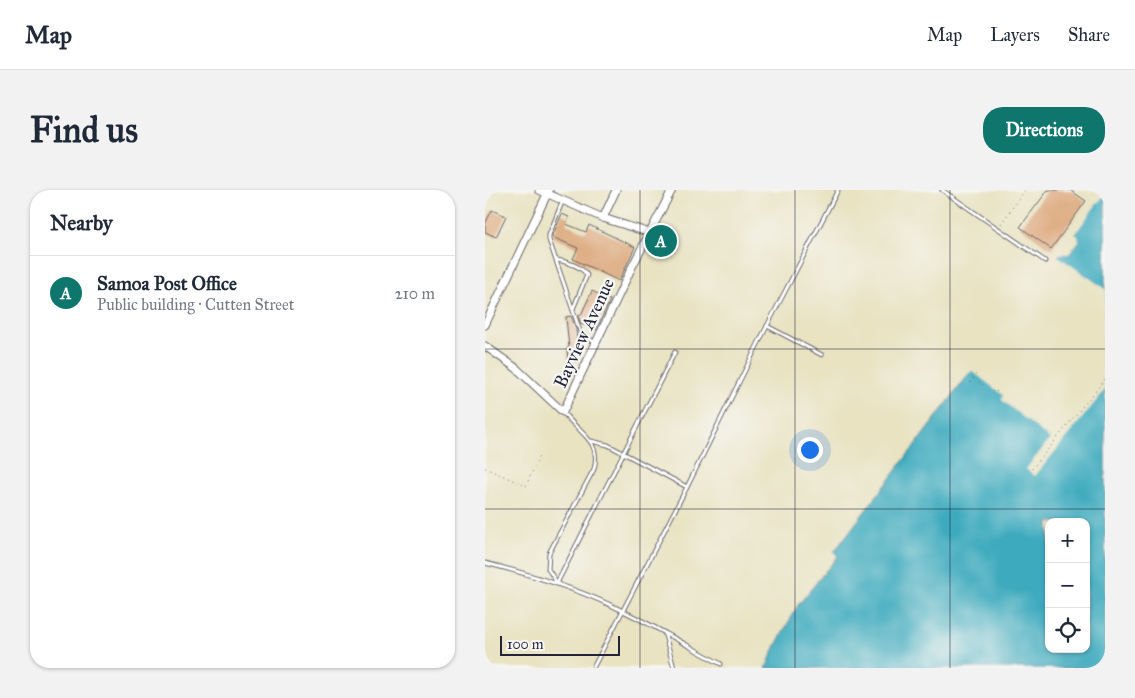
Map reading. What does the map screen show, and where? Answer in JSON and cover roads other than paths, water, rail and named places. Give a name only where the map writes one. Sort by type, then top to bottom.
[{"type":"street","points":[[539,190],[548,192],[603,218],[650,234]]},
{"type":"street","points":[[603,218],[616,190]]},
{"type":"street","name":"Bayview Avenue","points":[[563,412],[632,267],[672,190]]},
{"type":"street","points":[[485,326],[548,192]]},
{"type":"street","points":[[485,346],[516,368],[563,412]]},
{"type":"lane","points":[[593,668],[838,190]]},
{"type":"lane","points":[[945,191],[1045,261]]},
{"type":"lane","points":[[563,200],[549,235],[581,334],[596,343]]},
{"type":"lane","points":[[557,260],[584,270],[587,275],[573,309]]},
{"type":"lane","points":[[767,326],[822,355]]},
{"type":"lane","points":[[557,583],[675,352]]},
{"type":"lane","points":[[557,583],[548,569],[549,553],[594,469],[597,459],[591,442],[563,412]]},
{"type":"lane","points":[[591,442],[608,445],[687,487]]},
{"type":"lane","points":[[485,564],[557,583],[623,610],[721,664]]},
{"type":"lane","points":[[665,634],[674,668]]},
{"type":"water","points":[[1105,191],[1105,668],[766,668],[776,645],[798,605],[838,556],[834,552],[1060,254],[1069,254],[1079,241],[1077,236],[1071,232]]},
{"type":"place","name":"Samoa Post Office","points":[[661,241]]}]
